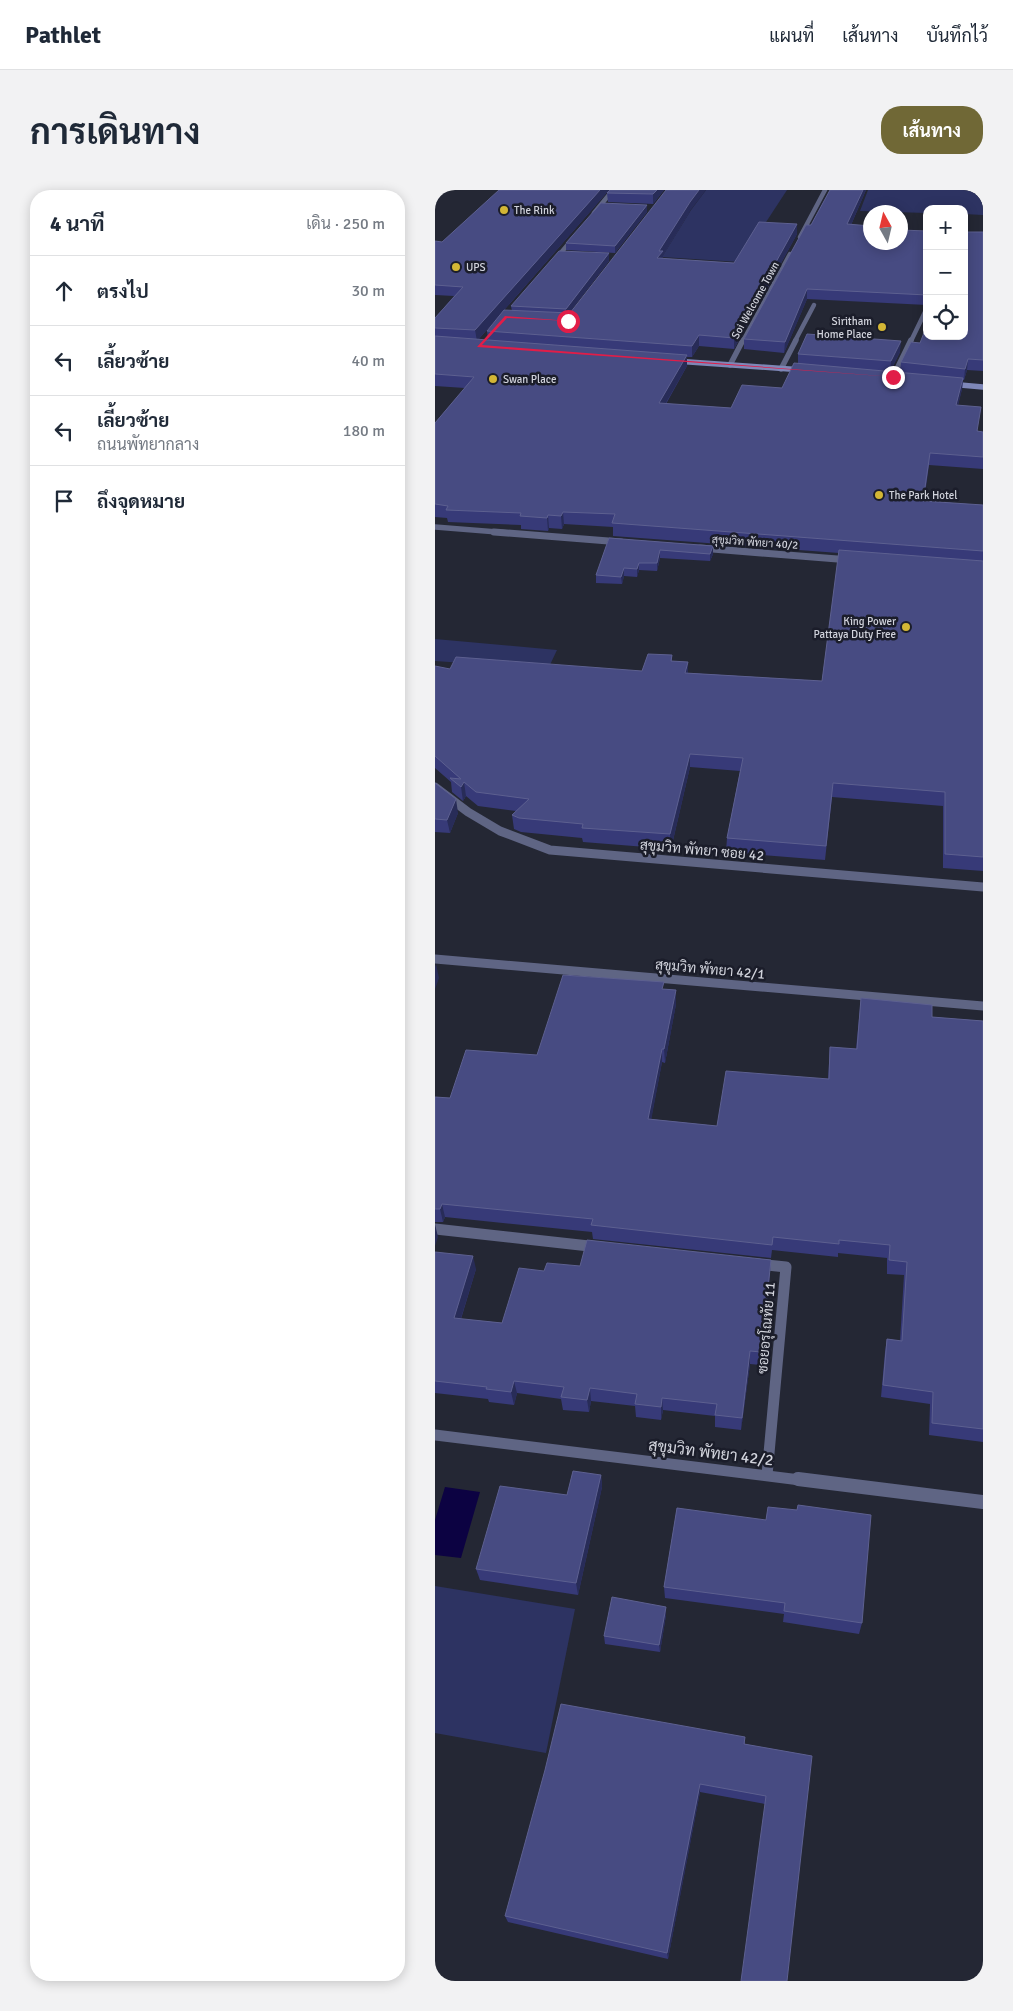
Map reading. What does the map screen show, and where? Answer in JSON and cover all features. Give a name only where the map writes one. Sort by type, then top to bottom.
[{"type":"main road","points":[[666,360],[807,371]]},
{"type":"main road","points":[[884,377],[902,378]]},
{"type":"main road","points":[[947,378],[983,380]]},
{"type":"main road","points":[[945,384],[983,387]]},
{"type":"street","points":[[589,219],[613,190]]},
{"type":"street","points":[[797,242],[825,190]]},
{"type":"street","points":[[600,206],[609,206]]},
{"type":"street","points":[[548,268],[577,233]]},
{"type":"street","name":"Soi Welcome Town","points":[[730,365],[792,251]]},
{"type":"street","points":[[560,254],[570,255]]},
{"type":"street","points":[[781,369],[814,305]]},
{"type":"street","points":[[893,377],[923,316]]},
{"type":"street","points":[[435,527],[634,543]]},
{"type":"street","name":"สุขุมวิท พัทยา 40/2","points":[[693,547],[862,560]]},
{"type":"street","name":"สุขุมวิท พัทยา ซอย 42","points":[[435,787],[468,812],[500,831],[550,850],[983,887]]},
{"type":"street","name":"สุขุมวิท พัทยา 42/1","points":[[435,960],[983,1006]]},
{"type":"street","points":[[435,1230],[607,1248]]},
{"type":"street","name":"ซอยอรุโณทัย 11","points":[[749,1263],[786,1267],[767,1475]]},
{"type":"street","name":"สุขุมวิท พัทยา 42/2","points":[[435,1435],[983,1502]]},
{"type":"shaded area","points":[[706,190],[787,190],[740,262],[662,257],[691,210]]},
{"type":"shaded area","points":[[868,190],[983,190],[983,215],[968,214],[968,205],[923,205],[923,213],[908,212],[908,205],[863,205],[863,211],[860,211]]},
{"type":"shaded area","points":[[435,639],[557,650],[548,669],[435,661]]},
{"type":"shaded area","points":[[445,1487],[480,1492],[461,1558],[435,1555],[435,1520]]},
{"type":"shaded area","points":[[435,1586],[575,1609],[546,1753],[435,1733]]},
{"type":"building","points":[[499,190],[600,190],[475,330],[435,328],[435,318],[463,287],[435,285],[435,241],[442,242]]},
{"type":"building","points":[[610,190],[657,190],[653,194],[607,193]]},
{"type":"building","points":[[666,190],[699,190],[659,251],[663,251],[657,258],[734,263],[759,222],[797,224],[734,338],[699,335],[692,346],[487,331],[504,310],[570,313]]},
{"type":"building","points":[[830,190],[863,190],[847,224],[863,225],[863,250],[908,250],[908,230],[923,231],[923,295],[807,289],[785,342],[744,339],[806,225],[811,225]]},
{"type":"building","points":[[601,203],[647,205],[615,246],[566,243]]},
{"type":"building","points":[[968,232],[983,232],[983,360],[968,359],[965,369],[901,362],[911,342],[920,343],[923,335],[923,340],[968,340]]},
{"type":"building","points":[[559,251],[609,253],[566,309],[511,306]]},
{"type":"building","points":[[807,334],[901,341],[891,361],[798,354]]},
{"type":"building","points":[[435,336],[687,355],[659,403],[731,408],[742,385],[782,388],[794,363],[963,378],[956,405],[981,407],[977,431],[983,432],[983,457],[930,453],[923,501],[983,505],[983,551],[612,523],[615,514],[563,512],[561,516],[548,515],[547,518],[520,516],[521,513],[446,510],[448,506],[435,504],[435,423],[474,377],[435,374]]},
{"type":"building","points":[[609,538],[713,546],[710,554],[660,550],[657,563],[639,563],[637,569],[624,568],[621,577],[596,575]]},
{"type":"building","points":[[839,550],[983,561],[983,857],[945,854],[945,792],[833,783],[826,846],[727,838],[743,758],[690,754],[670,834],[582,828],[583,824],[519,818],[512,815],[529,799],[476,792],[464,782],[461,787],[450,778],[461,779],[435,756],[435,666],[450,669],[456,657],[642,671],[648,654],[672,655],[671,661],[688,662],[685,673],[822,681]]},
{"type":"building","points":[[435,783],[456,799],[447,820],[435,819]]},
{"type":"building","points":[[563,975],[664,982],[662,989],[676,990],[648,1119],[717,1126],[726,1071],[829,1079],[830,1047],[857,1049],[861,998],[932,1005],[932,1017],[983,1021],[983,1429],[932,1423],[933,1392],[883,1385],[887,1339],[902,1341],[907,1262],[889,1260],[890,1245],[839,1240],[839,1244],[773,1237],[772,1245],[591,1225],[593,1219],[442,1204],[440,1209],[435,1209],[435,1097],[450,1098],[466,1050],[537,1055]]},
{"type":"building","points":[[587,1240],[771,1260],[761,1352],[750,1351],[742,1418],[715,1415],[717,1404],[662,1398],[661,1407],[635,1404],[637,1394],[590,1388],[587,1400],[561,1397],[564,1387],[514,1381],[511,1392],[486,1389],[487,1387],[435,1381],[435,1252],[473,1256],[454,1318],[502,1323],[519,1268],[544,1271],[547,1263],[580,1266]]},
{"type":"building","points":[[573,1471],[601,1475],[576,1583],[476,1569],[500,1486],[567,1495]]},
{"type":"building","points":[[798,1505],[871,1515],[862,1623],[784,1611],[785,1603],[664,1587],[677,1508],[766,1520],[768,1507],[797,1510]]},
{"type":"building","points":[[612,1597],[666,1607],[659,1645],[604,1636]]},
{"type":"building","points":[[561,1704],[745,1737],[744,1744],[812,1756],[787,1981],[741,1981],[766,1796],[700,1784],[667,1953],[505,1916]]},
{"type":"place","name":"The Rink","points":[[504,210]]},
{"type":"place","name":"UPS","points":[[456,267]]},
{"type":"place","name":"Siritham Home Place","points":[[882,327]]},
{"type":"place","name":"Swan Place","points":[[493,379]]},
{"type":"place","name":"The Park Hotel","points":[[879,495]]},
{"type":"place","name":"King Power Pattaya Duty Free","points":[[906,627]]},
{"type":"route","points":[[568,321],[506,317],[479,346],[893,377]]}]
